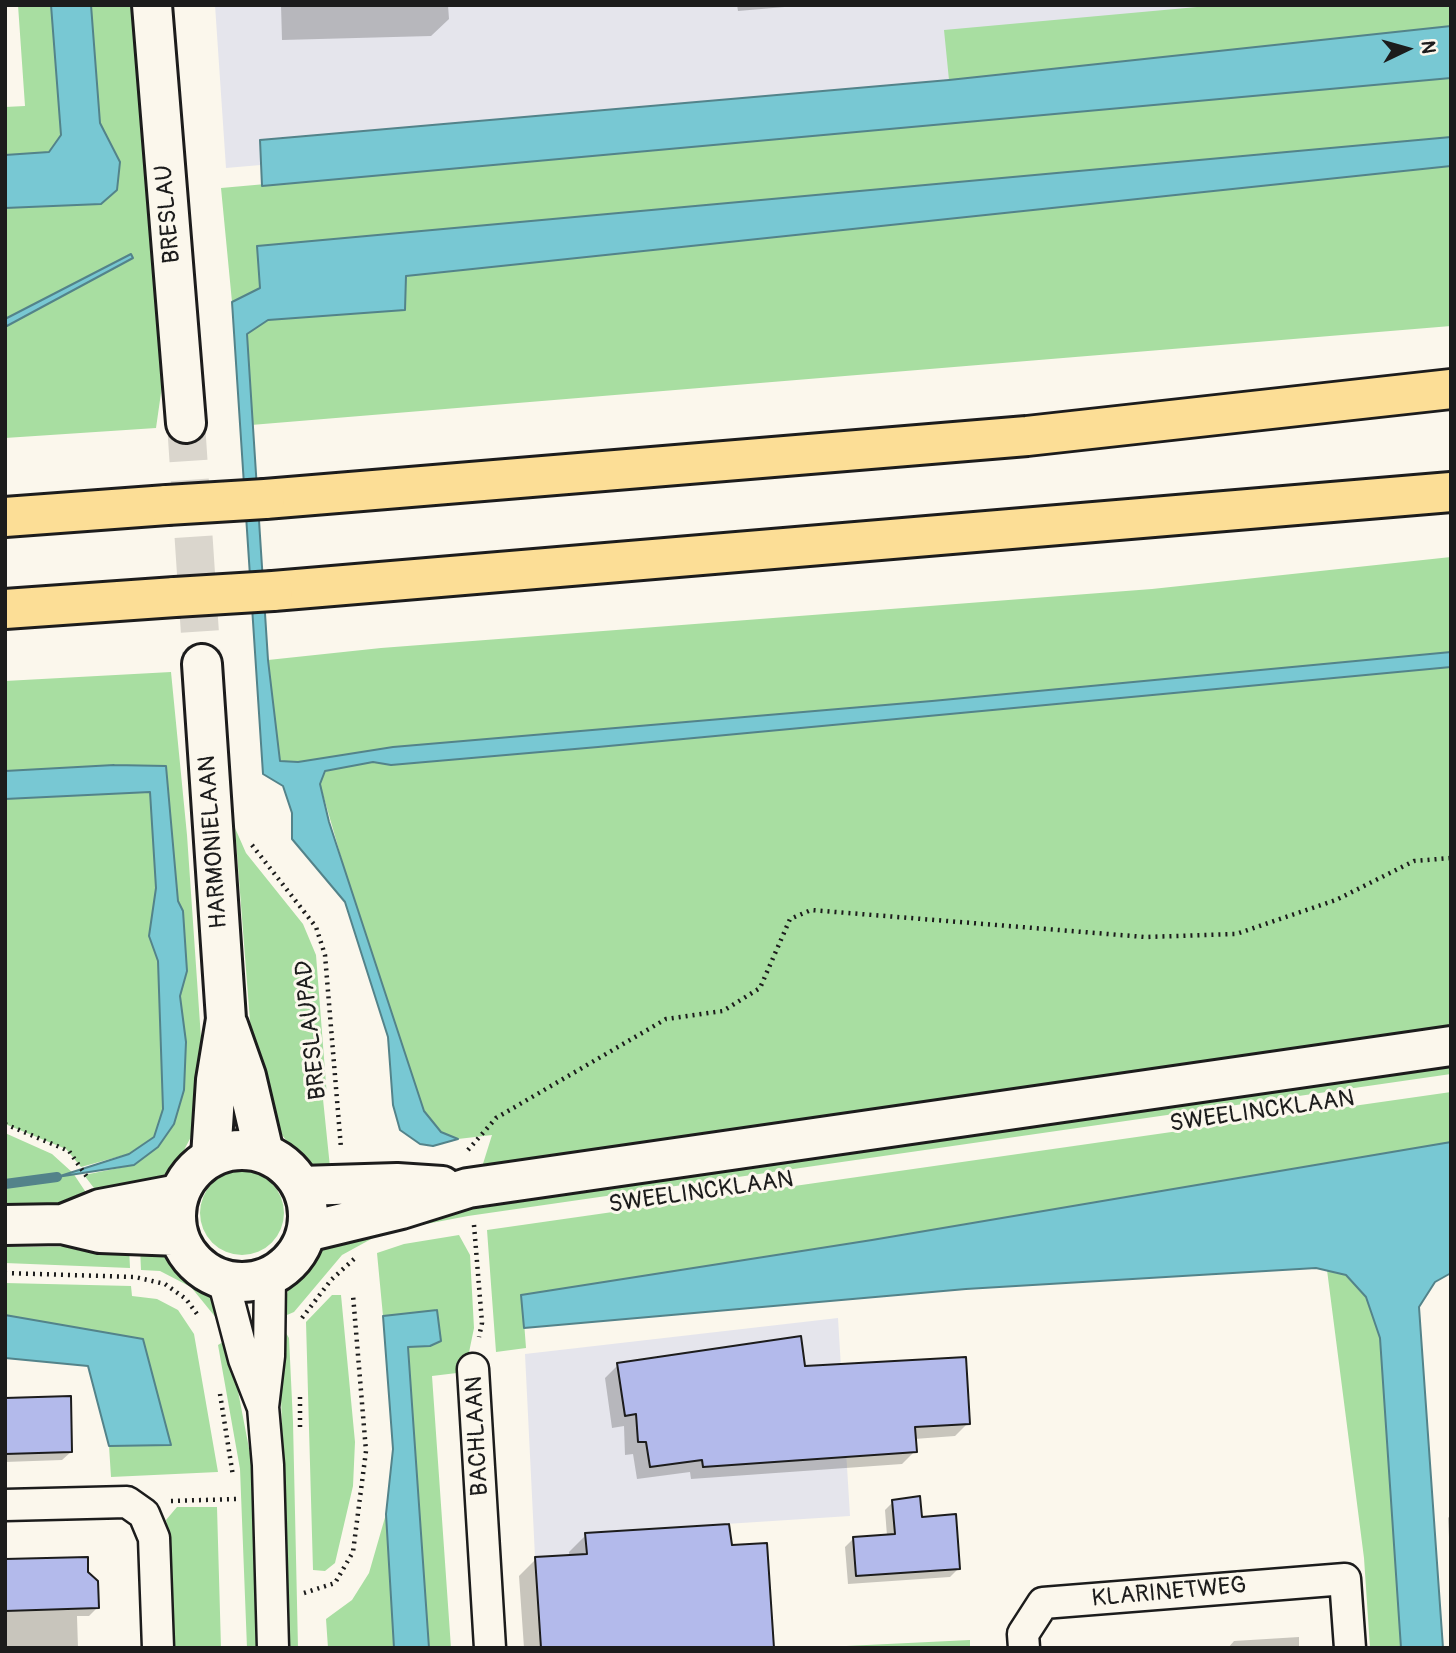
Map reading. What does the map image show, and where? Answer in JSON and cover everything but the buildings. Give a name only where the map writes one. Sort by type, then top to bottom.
[{"type":"highway","points":[[5,517],[265,499],[1027,436],[1451,388]]},
{"type":"highway","points":[[5,609],[273,591],[1451,492]]},
{"type":"main road","name":"BRESLAU","points":[[152,5],[186,424]]},
{"type":"main road","name":"HARMONIELAAN","points":[[202,664],[226,1019],[216,1080],[211,1157]]},
{"type":"main road","name":"HARMONIELAAN","points":[[226,1019],[246,1076],[264,1153]]},
{"type":"main road","name":"SWEELINCKLAAN","points":[[306,1232],[401,1209],[468,1188],[1451,1046]]},
{"type":"main road","points":[[237,1150],[264,1153],[285,1166],[301,1186],[308,1208],[306,1232],[296,1253],[270,1276],[247,1282],[223,1279],[200,1267],[179,1236],[176,1208],[179,1194],[192,1172],[211,1157],[237,1150]]},
{"type":"main road","name":"SWEELINCKLAAN","points":[[301,1186],[397,1184],[468,1188]]},
{"type":"main road","points":[[62,1224],[100,1209],[179,1194]]},
{"type":"main road","points":[[5,1225],[62,1224],[100,1233],[179,1236]]},
{"type":"street","points":[[270,1276],[270,1356],[263,1408],[268,1465],[273,1648]]},
{"type":"street","points":[[223,1279],[244,1359],[263,1408]]},
{"type":"street","name":"BACHLAAN","points":[[473,1369],[490,1648]]},
{"type":"street","points":[[5,1505],[127,1502],[144,1514],[154,1538],[158,1648]]},
{"type":"street","name":"KLARINETWEG","points":[[1024,1648],[1023,1633],[1043,1603],[1345,1579],[1350,1648]]},
{"type":"path","name":"BRESLAUPAD","points":[[249,838],[255,850],[316,927],[324,955],[342,1156]]},
{"type":"path","points":[[468,1188],[463,1156],[496,1118],[666,1019],[723,1011],[760,988],[790,919],[811,910],[1145,937],[1236,934],[1336,900],[1414,861],[1451,858]]},
{"type":"path","points":[[5,1124],[69,1151],[91,1182]]},
{"type":"path","points":[[462,1227],[488,1223]]},
{"type":"path","name":"BACHLAAN","points":[[473,1369],[482,1324],[474,1225]]},
{"type":"path","points":[[268,1326],[298,1324],[331,1280],[356,1257]]},
{"type":"path","points":[[5,1273],[135,1277],[165,1284],[186,1299],[210,1332],[238,1329]]},
{"type":"path","points":[[304,1593],[335,1583],[353,1552],[366,1451],[353,1295]]},
{"type":"path","points":[[218,1383],[237,1512]]},
{"type":"path","points":[[144,1514],[157,1501],[237,1499]]},
{"type":"shaded area","points":[[215,5],[1451,5],[1451,52],[955,105],[226,168]]},
{"type":"shaded area","points":[[838,1318],[850,1516],[586,1533],[587,1554],[535,1557],[525,1354]]},
{"type":"green space","points":[[18,5],[51,5],[61,135],[49,152],[5,155],[5,107],[25,106]]},
{"type":"green space","points":[[91,5],[135,5],[162,386],[156,428],[5,438],[5,208],[101,204],[119,170],[120,162],[100,123]]},
{"type":"green space","points":[[1219,5],[1451,5],[1451,26],[949,80],[944,30]]},
{"type":"green space","points":[[1451,78],[1451,137],[257,246],[260,288],[232,302],[221,188]]},
{"type":"green space","points":[[1451,166],[1451,326],[251,425],[247,333],[268,320],[405,310],[406,276]]},
{"type":"green space","points":[[1451,557],[1451,652],[932,701],[393,747],[298,762],[280,761],[268,660],[381,648],[1152,589]]},
{"type":"green space","points":[[1451,667],[1451,1029],[482,1167],[492,1135],[458,1139],[441,1132],[424,1112],[352,895],[320,784],[325,771],[373,762],[391,765],[598,747]]},
{"type":"green space","points":[[171,672],[187,835],[204,1082],[194,1131],[181,1156],[155,1185],[103,1200],[84,1175],[134,1165],[157,1147],[174,1124],[186,1042],[180,996],[187,971],[183,912],[178,901],[166,767],[114,765],[5,771],[5,681]]},
{"type":"green space","points":[[150,792],[156,888],[149,936],[158,961],[163,1109],[154,1137],[128,1154],[81,1167],[66,1149],[5,1124],[5,799]]},
{"type":"green space","points":[[235,828],[246,853],[303,924],[316,955],[327,1097],[323,1099],[331,1177],[316,1172],[301,1160],[276,1127],[252,1047]]},
{"type":"green space","points":[[1451,1063],[1451,1074],[468,1216],[384,1232],[342,1255],[294,1312],[280,1318],[292,1277],[315,1251],[342,1232],[440,1211]]},
{"type":"green space","points":[[1451,1092],[1451,1142],[872,1240],[522,1295],[526,1348],[496,1352],[487,1230]]},
{"type":"green space","points":[[5,1133],[52,1154],[73,1173],[93,1203],[5,1208]]},
{"type":"green space","points":[[242,1171],[258,1174],[272,1183],[281,1197],[284,1213],[281,1229],[272,1243],[258,1252],[242,1255],[226,1252],[212,1243],[203,1229],[200,1213],[203,1197],[212,1183],[226,1174]]},
{"type":"green space","points":[[459,1235],[470,1255],[474,1328],[465,1372],[432,1376],[451,1648],[429,1648],[408,1347],[430,1346],[441,1341],[436,1311],[383,1316],[377,1253],[404,1244]]},
{"type":"green space","points":[[129,1246],[130,1268],[5,1263],[5,1247]]},
{"type":"green space","points":[[140,1248],[170,1253],[195,1275],[213,1297],[221,1324],[191,1287],[160,1271],[141,1270]]},
{"type":"green space","points":[[1327,1270],[1346,1275],[1366,1297],[1380,1338],[1401,1648],[1370,1648],[1364,1558]]},
{"type":"green space","points":[[5,1283],[131,1286],[132,1296],[157,1299],[178,1310],[194,1334],[218,1472],[111,1477],[109,1446],[171,1445],[143,1339],[5,1315]]},
{"type":"green space","points":[[332,1295],[341,1295],[355,1442],[353,1486],[335,1563],[325,1571],[313,1570],[306,1322]]},
{"type":"green space","points":[[286,1333],[289,1338],[293,1422],[298,1648],[289,1648],[279,1334]]},
{"type":"green space","points":[[228,1339],[252,1464],[257,1648],[247,1648],[240,1469],[218,1345]]},
{"type":"green space","points":[[177,1507],[217,1507],[221,1648],[173,1648],[169,1534],[166,1520]]},
{"type":"green space","points":[[386,1514],[394,1648],[328,1648],[326,1619],[352,1600],[369,1573]]},
{"type":"green space","points":[[970,1640],[970,1648],[846,1646]]},
{"type":"water","points":[[51,5],[91,5],[100,123],[120,162],[117,190],[101,204],[5,208],[5,155],[49,152],[61,135]]},
{"type":"water","points":[[1451,26],[1451,78],[262,186],[260,140],[949,80]]},
{"type":"water","points":[[1451,137],[1451,166],[406,276],[405,310],[268,320],[247,334],[268,660],[280,761],[298,762],[393,747],[932,701],[1451,652],[1451,667],[598,747],[391,765],[373,762],[325,771],[320,784],[329,822],[424,1111],[441,1132],[458,1139],[433,1146],[420,1144],[400,1130],[393,1105],[388,1037],[345,902],[292,839],[292,813],[283,786],[263,774],[232,302],[260,288],[257,246]]},
{"type":"water","points":[[131,254],[133,258],[5,327],[5,319]]},
{"type":"water","points":[[114,765],[166,766],[178,901],[183,911],[187,971],[180,996],[186,1042],[184,1090],[174,1124],[158,1147],[134,1165],[57,1177],[129,1154],[154,1137],[163,1109],[158,961],[149,936],[156,888],[150,792],[5,799],[5,771]]},
{"type":"water","points":[[1451,1142],[1451,1273],[1435,1282],[1419,1307],[1443,1648],[1401,1648],[1380,1338],[1366,1297],[1346,1275],[1316,1268],[966,1289],[524,1328],[521,1295],[872,1240]]},
{"type":"water","points":[[437,1310],[441,1341],[430,1346],[408,1347],[429,1648],[394,1648],[386,1514],[393,1449],[383,1316]]},
{"type":"water","points":[[5,1315],[143,1339],[171,1445],[109,1446],[88,1366],[5,1358]]},
{"type":"waterway","points":[[5,1184],[57,1177]]},
{"type":"tunnel","points":[[186,423],[202,664]]}]
